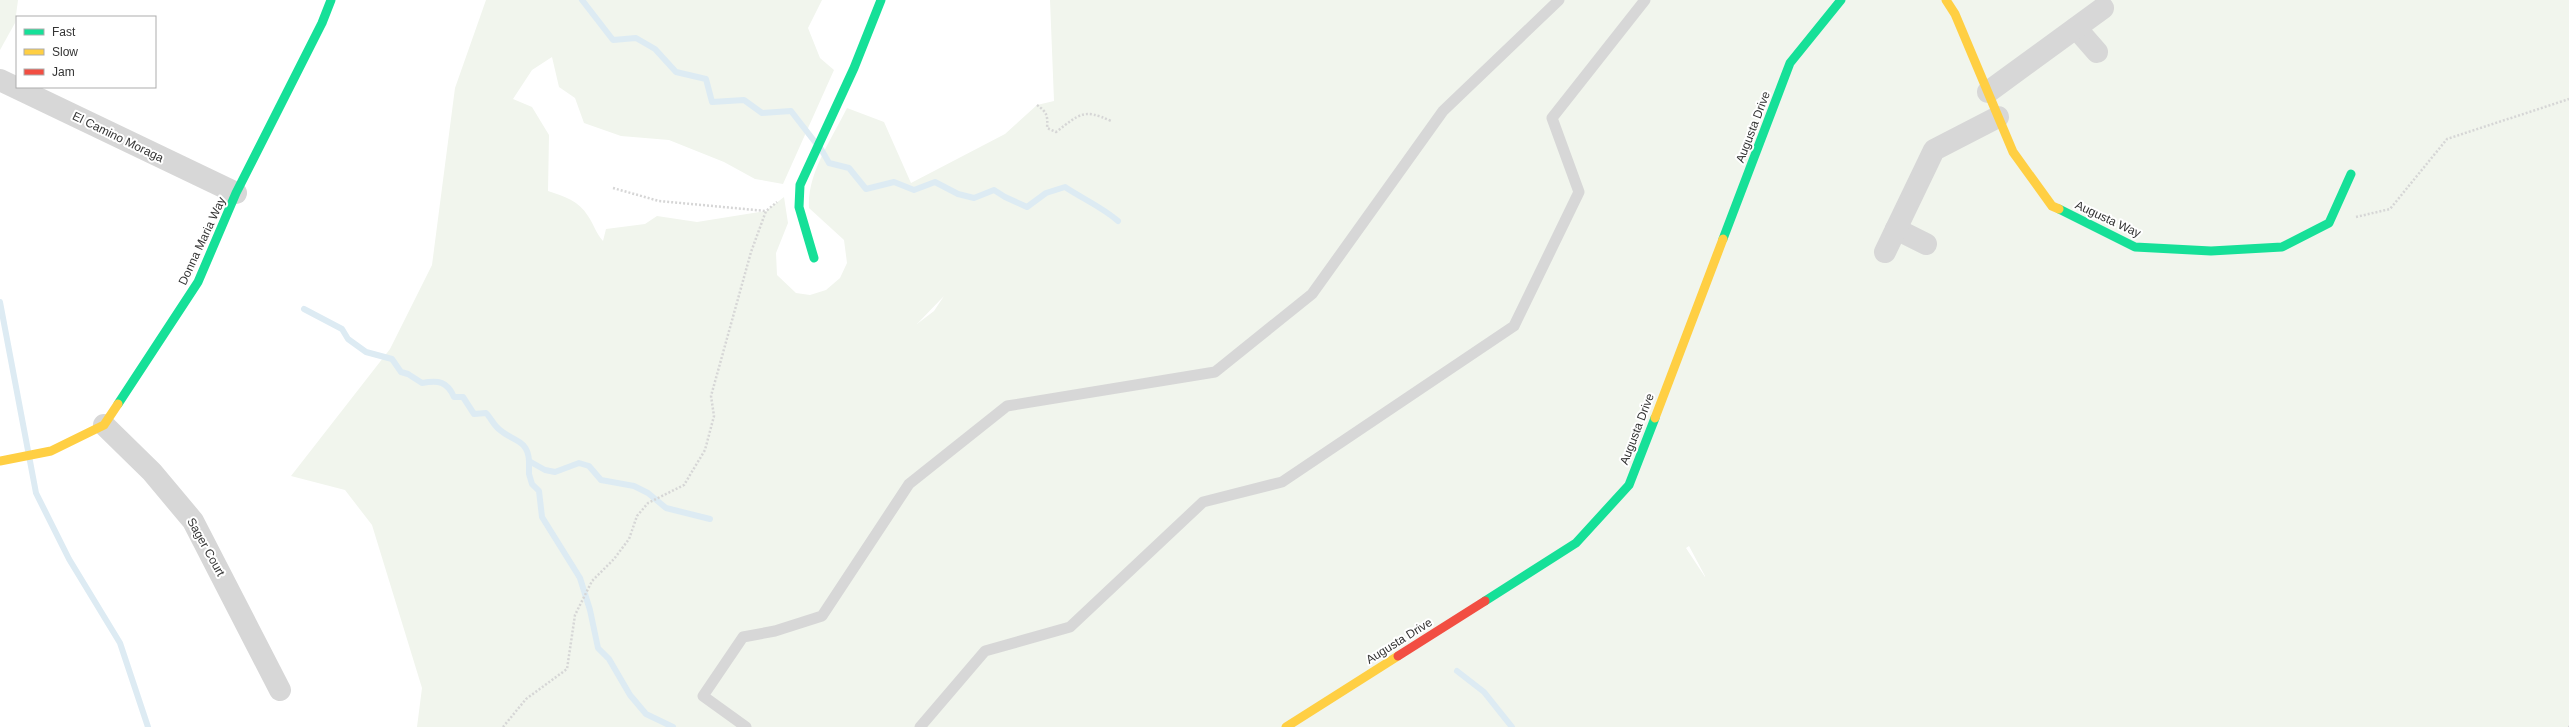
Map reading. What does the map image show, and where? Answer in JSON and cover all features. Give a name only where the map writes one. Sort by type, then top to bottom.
[{"type":"street","name":"Donna Maria Way","points":[[104,425],[198,282],[236,194],[322,23],[331,0]]},
{"type":"street","points":[[814,258],[799,207],[800,185],[824,130],[854,68],[881,0]]},
{"type":"street","name":"Augusta Drive","points":[[1286,727],[1576,543],[1629,485],[1790,62],[1841,0]]},
{"type":"street","name":"Augusta Way","points":[[1946,0],[1956,14],[2013,152],[2052,206],[2135,247],[2211,251],[2282,247],[2329,223]]},
{"type":"street","points":[[1988,92],[2103,8]]},
{"type":"street","points":[[2076,28],[2097,52]]},
{"type":"street","name":"El Camino Moraga","points":[[0,80],[16,88]]},
{"type":"street","name":"El Camino Moraga","points":[[17,88],[236,194]]},
{"type":"street","points":[[1885,252],[1934,150],[1998,117]]},
{"type":"street","points":[[2329,223],[2351,174]]},
{"type":"street","points":[[1896,229],[1926,244]]},
{"type":"street","points":[[0,461],[51,451],[104,425]]},
{"type":"street","name":"Sager Court","points":[[104,425],[152,472],[194,521],[280,690]]},
{"type":"lane","points":[[746,727],[703,696],[743,637],[775,631],[822,616],[909,484],[1007,406],[1215,372],[1312,294],[1443,111],[1559,0]]},
{"type":"lane","points":[[920,727],[985,652],[1070,627],[1203,502],[1282,482],[1514,326],[1579,192],[1552,118],[1645,0]]},
{"type":"path","points":[[2329,223],[2390,209],[2447,139],[2569,100]]},
{"type":"path","points":[[1036,105],[1044,110],[1048,117],[1047,128],[1056,132],[1081,115],[1093,113],[1111,121]]},
{"type":"path","points":[[613,188],[659,202],[766,211]]},
{"type":"path","points":[[502,727],[526,699],[567,669],[575,615],[592,581],[614,559],[629,539],[637,516],[648,503],[684,485],[705,450],[714,416],[711,396],[751,252],[766,211],[784,197],[799,194]]},
{"type":"shaded area","points":[[0,0],[18,0],[15,23],[0,50]]},
{"type":"shaded area","points":[[486,0],[822,0],[808,28],[820,58],[834,70],[783,184],[755,179],[724,162],[669,140],[621,136],[584,123],[575,98],[559,87],[552,57],[532,70],[513,99],[532,107],[549,135],[548,191],[565,197],[580,206],[603,241],[606,229],[645,224],[657,216],[697,222],[766,211],[784,197],[788,223],[776,253],[777,275],[796,293],[810,295],[826,290],[840,278],[847,263],[844,240],[809,208],[809,195],[816,169],[847,108],[884,122],[911,183],[1005,134],[1037,105],[1054,101],[1050,0],[2569,0],[2569,727],[417,727],[422,688],[372,525],[345,490],[291,476],[390,349],[432,265],[455,88]],"holes":[[[944,296],[934,311],[917,324]],[[1689,546],[1705,576],[1705,577],[1686,548]]]},
{"type":"waterway","points":[[582,0],[613,40],[636,38],[655,49],[676,72],[706,79],[712,102],[744,100],[762,113],[791,111],[815,142]]},
{"type":"waterway","points":[[821,149],[829,163],[849,168],[866,189],[894,182],[914,190],[935,182],[958,194],[974,198],[994,190],[1027,207],[1046,193],[1065,187],[1099,207],[1118,221]]},
{"type":"waterway","points":[[0,302],[36,493],[69,559],[120,643],[148,727]]},
{"type":"waterway","points":[[304,309],[342,329],[348,339],[366,352],[392,359],[401,372],[408,374],[422,383],[441,383],[448,388],[454,397],[463,397],[474,414],[486,413],[494,424],[505,434],[523,444],[526,448],[529,461],[545,470],[555,472],[579,463],[589,466],[601,480],[634,486],[648,493],[666,508],[710,519]]},
{"type":"waterway","points":[[529,461],[529,474],[532,484],[539,491],[542,517],[580,578],[590,610],[598,648],[609,659],[630,695],[646,714],[673,727]]},
{"type":"waterway","points":[[1457,671],[1484,692],[1512,727]]},
{"type":"traffic: fast","points":[[118,404],[198,282],[236,193],[322,23],[331,0]]},
{"type":"traffic: fast","points":[[814,258],[799,207],[800,185],[854,68],[881,0]]},
{"type":"traffic: fast","points":[[1723,239],[1790,63],[1841,0]]},
{"type":"traffic: fast","points":[[2059,209],[2135,247],[2211,251],[2282,247],[2329,223],[2351,174]]},
{"type":"traffic: fast","points":[[1485,601],[1576,543],[1629,485],[1655,418]]},
{"type":"traffic: slow","points":[[1946,0],[1955,14],[2013,152],[2052,206],[2059,209]]},
{"type":"traffic: slow","points":[[1655,418],[1723,239]]},
{"type":"traffic: slow","points":[[0,461],[51,451],[104,425],[118,404]]},
{"type":"traffic: slow","points":[[1286,727],[1398,656]]},
{"type":"traffic: jam","points":[[1398,656],[1485,601]]}]
